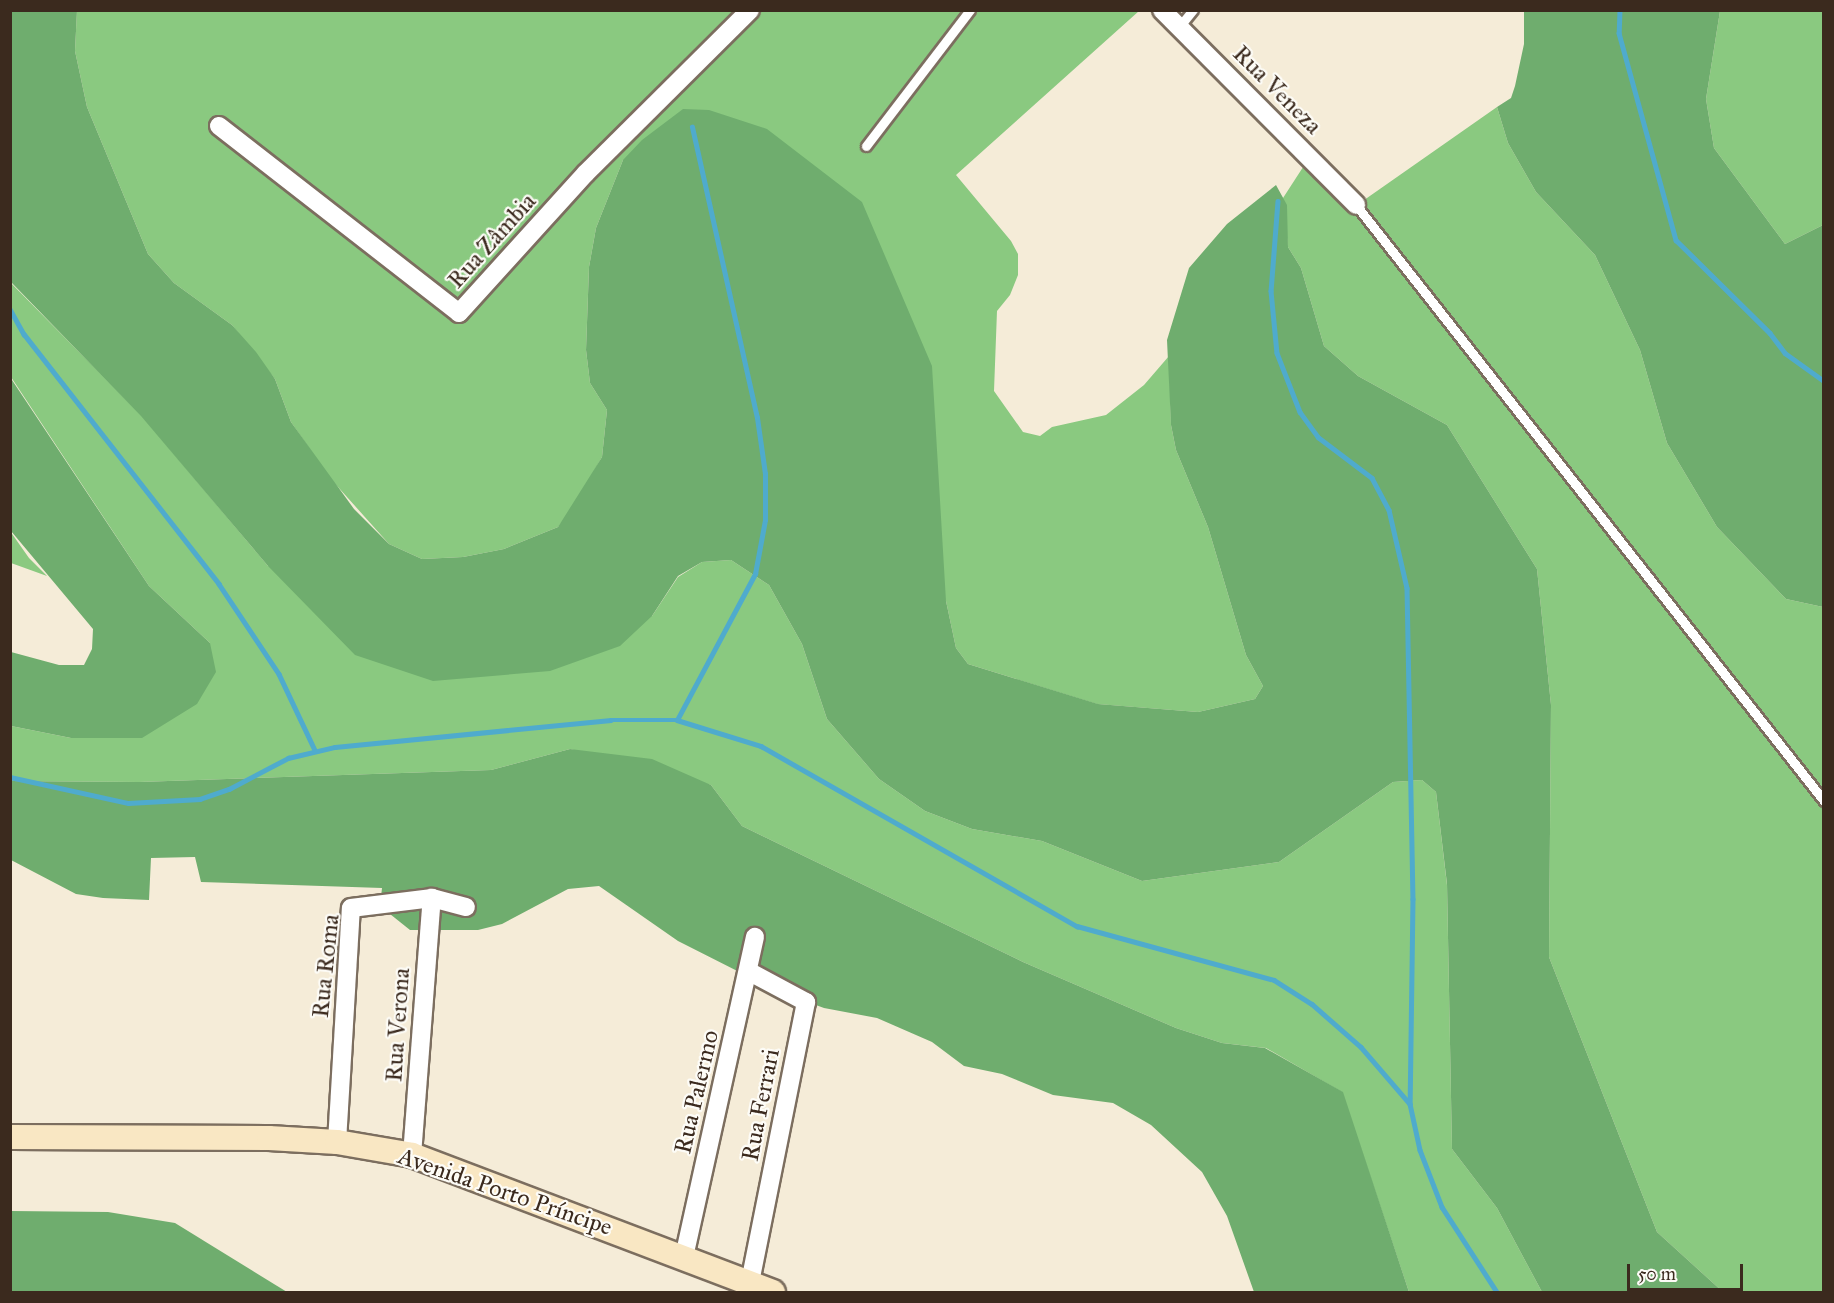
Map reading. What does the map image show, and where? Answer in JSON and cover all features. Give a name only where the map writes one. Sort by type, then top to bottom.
[{"type":"street","name":"Rua Zâmbia","points":[[219,126],[459,314],[586,173],[750,10]]},
{"type":"street","name":"Rua Veneza","points":[[1162,10],[1356,205]]},
{"type":"street","name":"Rua Roma","points":[[337,1142],[351,908],[432,898],[466,907]]},
{"type":"street","name":"Rua Verona","points":[[412,1155],[432,898]]},
{"type":"street","name":"Rua Palermo","points":[[684,1257],[754,937]]},
{"type":"street","name":"Rua Ferrari","points":[[748,971],[806,1002],[750,1281]]},
{"type":"street","name":"Avenida Porto Príncipe","points":[[10,1137],[269,1138],[337,1142],[412,1155],[750,1281],[772,1293]]},
{"type":"lane","points":[[866,146],[970,10]]},
{"type":"lane","points":[[1179,27],[1193,10]]},
{"type":"lane","points":[[1356,205],[1824,801]]},
{"type":"green space","points":[[11,10],[77,11],[75,51],[87,107],[148,254],[174,283],[232,325],[256,352],[275,379],[291,422],[354,509],[389,544],[422,559],[463,557],[504,549],[558,527],[602,457],[607,410],[590,383],[586,350],[589,267],[596,228],[623,160],[642,140],[683,109],[709,110],[767,129],[862,202],[932,366],[946,601],[956,648],[968,664],[1098,704],[1198,712],[1255,699],[1263,686],[1246,655],[1208,527],[1176,450],[1171,425],[1167,340],[1189,268],[1227,224],[1276,185],[1287,205],[1288,247],[1301,268],[1324,346],[1358,376],[1447,425],[1537,569],[1551,705],[1549,957],[1657,1232],[1723,1292],[1542,1292],[1497,1208],[1452,1149],[1447,884],[1436,792],[1422,780],[1393,782],[1279,862],[1142,881],[1042,841],[972,829],[925,811],[879,779],[827,719],[802,644],[769,585],[731,560],[702,562],[678,576],[652,616],[620,646],[550,671],[433,681],[355,655],[268,566],[141,416],[11,282]]},
{"type":"green space","points":[[77,10],[1139,11],[956,175],[1011,241],[1018,254],[1018,275],[1010,295],[997,311],[994,391],[1023,432],[1040,436],[1052,427],[1106,415],[1144,385],[1169,356],[1171,425],[1176,450],[1208,527],[1246,655],[1263,686],[1255,699],[1198,712],[1097,704],[968,664],[956,648],[946,601],[623,160],[596,228],[589,267],[586,350],[590,383],[607,410],[602,457],[571,511],[558,527],[504,549],[463,557],[422,559],[389,544],[330,478],[291,422],[275,379],[232,325],[174,283],[148,254],[87,107],[75,51]]},
{"type":"green space","points":[[1524,11],[1720,11],[1706,99],[1714,148],[1785,244],[1823,225],[1823,607],[1786,599],[1717,527],[1667,443],[1640,350],[1595,255],[1536,192],[1508,143],[1497,107],[1511,98],[1515,86],[1524,44]]},
{"type":"green space","points":[[1720,11],[1823,11],[1823,225],[1785,244],[1714,148],[1706,99]]},
{"type":"green space","points":[[1497,107],[1508,143],[1536,192],[1595,255],[1640,350],[1667,443],[1717,527],[1786,599],[1823,607],[1823,1292],[1723,1292],[1657,1232],[1549,957],[1551,705],[1537,569],[1447,425],[1358,376],[1324,346],[1301,268],[1288,247],[1283,198],[1307,161],[1357,205]]},
{"type":"green space","points":[[10,282],[142,416],[268,566],[652,616],[678,577],[702,562],[731,560],[769,585],[802,644],[827,719],[879,779],[925,811],[972,829],[1042,841],[1142,881],[1279,862],[1393,782],[1422,780],[1436,792],[1447,885],[1452,1149],[1497,1208],[1542,1292],[1409,1292],[1342,1092],[1266,1048],[1222,1043],[1176,1028],[1023,962],[742,826],[711,785],[570,749],[491,770],[139,782],[11,781],[11,726],[71,738],[210,643],[149,586],[11,377]]},
{"type":"green space","points":[[10,377],[149,586],[210,643],[216,672],[197,704],[142,738],[71,738],[11,726],[11,652],[59,665],[84,665],[92,649],[93,629],[11,531]]},
{"type":"green space","points":[[10,531],[29,558],[47,576],[11,563]]},
{"type":"green space","points":[[570,749],[652,759],[711,785],[742,826],[1023,962],[1176,1028],[1222,1043],[1265,1048],[1343,1092],[1409,1292],[1254,1292],[1227,1216],[1202,1172],[1151,1125],[1113,1103],[1053,1095],[1002,1074],[964,1066],[932,1042],[877,1018],[824,1008],[775,990],[678,941],[599,886],[568,889],[502,924],[478,930],[410,930],[380,906],[382,888],[201,882],[195,857],[151,858],[149,900],[103,898],[76,894],[11,860],[11,781],[139,782],[491,770]]},
{"type":"green space","points":[[11,1211],[108,1212],[175,1223],[287,1292],[11,1292]]},
{"type":"waterway","points":[[1620,10],[1619,33],[1676,240],[1770,333],[1785,353],[1824,381]]},
{"type":"waterway","points":[[677,720],[755,574],[765,520],[765,474],[757,418],[692,127]]},
{"type":"waterway","points":[[1278,201],[1271,291],[1277,353],[1300,412],[1318,437],[1372,478],[1389,510],[1407,588],[1413,899],[1410,1104],[1420,1150],[1442,1207],[1497,1292]]},
{"type":"waterway","points":[[10,309],[24,334],[219,584],[279,674],[315,750]]},
{"type":"waterway","points":[[10,777],[128,803],[200,799],[229,789],[288,758],[335,747],[611,720],[677,720],[761,746],[1077,926],[1274,980],[1312,1004],[1361,1047],[1410,1104]]}]
